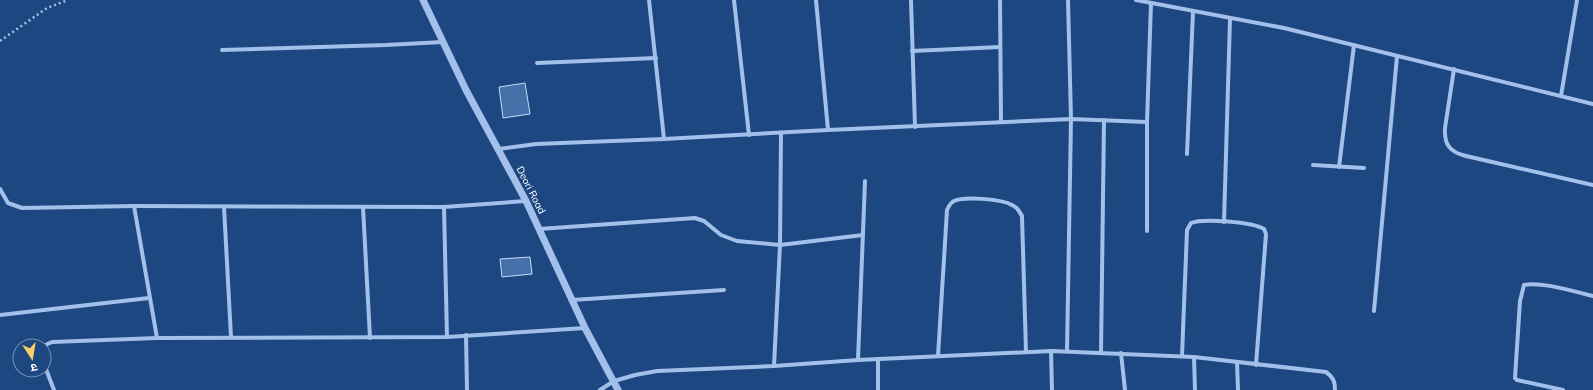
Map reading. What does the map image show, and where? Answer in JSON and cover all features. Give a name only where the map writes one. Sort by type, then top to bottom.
[{"type":"street","name":"Deori Road","points":[[423,0],[466,90],[526,201],[585,328],[618,390]]},
{"type":"street","points":[[649,0],[664,139]]},
{"type":"street","points":[[734,0],[749,135]]},
{"type":"street","points":[[816,0],[828,130]]},
{"type":"street","points":[[911,0],[915,127]]},
{"type":"street","points":[[1000,0],[1001,122]]},
{"type":"street","points":[[1067,351],[1071,119],[1068,0]]},
{"type":"street","points":[[1136,0],[1284,28],[1593,104]]},
{"type":"street","points":[[1561,96],[1576,0]]},
{"type":"street","points":[[1147,231],[1147,122],[1152,3]]},
{"type":"street","points":[[1187,154],[1193,11]]},
{"type":"street","points":[[1224,222],[1230,19]]},
{"type":"street","points":[[222,50],[443,42]]},
{"type":"street","points":[[1339,167],[1354,45]]},
{"type":"street","points":[[912,51],[1000,46]]},
{"type":"street","points":[[1374,311],[1397,56]]},
{"type":"street","points":[[537,63],[656,58]]},
{"type":"street","points":[[1454,70],[1444,138],[1452,150],[1457,154],[1593,185]]},
{"type":"street","points":[[498,149],[536,144],[781,134],[828,130],[1071,119],[1147,122]]},
{"type":"street","points":[[1101,352],[1104,120]]},
{"type":"street","points":[[774,366],[780,244],[781,134]]},
{"type":"street","points":[[1313,165],[1364,168]]},
{"type":"street","points":[[858,360],[865,181]]},
{"type":"street","points":[[0,189],[8,203],[22,208],[134,206],[363,208],[444,207],[526,201]]},
{"type":"street","points":[[938,356],[947,210],[949,204],[964,198],[1012,204],[1018,209],[1022,216],[1026,352]]},
{"type":"street","points":[[134,206],[157,338]]},
{"type":"street","points":[[224,207],[231,337]]},
{"type":"street","points":[[444,207],[447,337]]},
{"type":"street","points":[[363,208],[370,338]]},
{"type":"street","points":[[539,229],[695,218],[704,221],[721,235],[729,239],[780,244],[863,235]]},
{"type":"street","points":[[1182,356],[1187,230],[1191,223],[1198,221],[1224,222],[1259,226],[1264,229],[1266,234],[1256,364]]},
{"type":"street","points":[[1561,390],[1517,380],[1515,378],[1520,301],[1524,285],[1530,284],[1545,286],[1593,296]]},
{"type":"street","points":[[572,300],[724,290]]},
{"type":"street","points":[[0,315],[149,298]]},
{"type":"street","points":[[52,342],[231,337],[447,337],[585,328]]},
{"type":"street","points":[[466,336],[467,390]]},
{"type":"street","points":[[1052,351],[1052,390]]},
{"type":"street","points":[[600,390],[614,381],[635,374],[657,371],[774,366],[938,356],[1067,351],[1182,356],[1326,372],[1332,376],[1335,382],[1335,390]]},
{"type":"street","points":[[1121,353],[1125,390]]},
{"type":"street","points":[[1194,357],[1195,390]]},
{"type":"street","points":[[878,359],[878,390]]},
{"type":"street","points":[[1237,362],[1238,390]]},
{"type":"street","points":[[49,378],[54,390]]},
{"type":"path","points":[[0,41],[47,8],[68,0]]},
{"type":"building","points":[[525,83],[530,114],[503,118],[499,87]]},
{"type":"building","points":[[530,257],[532,274],[502,277],[500,259]]}]
